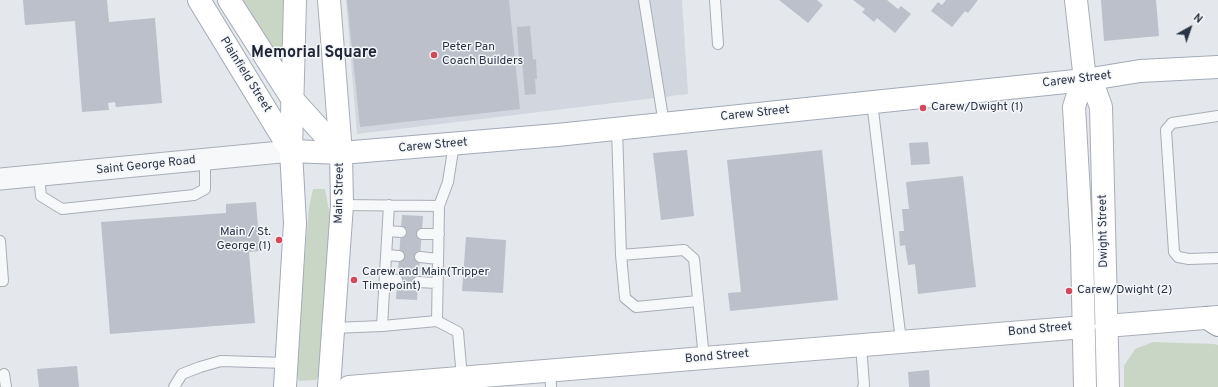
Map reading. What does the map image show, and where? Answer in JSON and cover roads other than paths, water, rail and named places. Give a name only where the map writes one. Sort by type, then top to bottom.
[{"type":"main road","name":"Plainfield Street","points":[[199,0],[291,151]]},
{"type":"main road","points":[[229,0],[292,100],[341,153]]},
{"type":"main road","points":[[285,387],[295,223],[291,151],[295,0]]},
{"type":"main road","name":"Main Street","points":[[328,0],[341,153],[342,205],[329,387]]},
{"type":"main road","points":[[1076,0],[1085,80]]},
{"type":"main road","name":"Carew Street","points":[[291,151],[341,153],[557,136],[1085,80],[1140,71],[1218,67]]},
{"type":"main road","name":"Dwight Street","points":[[1085,387],[1082,247],[1074,107],[1085,80],[1096,93],[1101,107],[1108,387]]},
{"type":"main road","points":[[1106,326],[1214,320]]},
{"type":"main road","name":"Bond Street","points":[[349,387],[462,378],[551,379],[704,358],[1084,327]]},
{"type":"street","name":"Saint George Road","points":[[0,180],[291,151]]},
{"type":"lane","points":[[644,0],[664,124]]},
{"type":"lane","points":[[715,0],[718,44]]},
{"type":"lane","points":[[872,102],[901,342]]},
{"type":"lane","points":[[1218,116],[1172,123],[1166,130],[1174,252],[1178,257],[1189,260],[1218,258]]},
{"type":"lane","points":[[617,129],[621,255],[625,298],[636,307],[698,301]]},
{"type":"lane","points":[[437,321],[439,206],[448,182],[454,144]]},
{"type":"lane","points":[[39,176],[41,196],[62,209],[194,195],[205,189],[205,160]]},
{"type":"lane","points":[[342,205],[439,206]]},
{"type":"lane","points":[[382,326],[390,205]]},
{"type":"lane","points":[[388,231],[401,232]]},
{"type":"lane","points":[[422,234],[438,234]]},
{"type":"lane","points":[[0,241],[3,281],[0,281]]},
{"type":"lane","points":[[621,255],[684,250],[694,260],[704,358]]},
{"type":"lane","points":[[387,255],[399,256]]},
{"type":"lane","points":[[420,257],[438,259]]},
{"type":"lane","points":[[385,279],[398,280]]},
{"type":"lane","points":[[418,282],[437,283]]},
{"type":"lane","points":[[333,328],[382,326],[437,321],[458,332],[462,378]]},
{"type":"lane","points":[[861,345],[863,387]]},
{"type":"lane","points":[[174,387],[182,374],[200,366],[221,362],[286,363]]},
{"type":"lane","points":[[4,374],[6,387]]},
{"type":"place","name":"Peter Pan Coach Builders","points":[[434,55]]},
{"type":"place","name":"Carew/Dwight (1)","points":[[923,108]]},
{"type":"place","name":"Main / St. George (1)","points":[[279,240]]},
{"type":"place","name":"Carew and Main(Tripper Timepoint)","points":[[354,280]]},
{"type":"place","name":"Carew/Dwight (2)","points":[[1069,291]]},
{"type":"district","name":"Memorial Square","points":[[314,54]]}]
